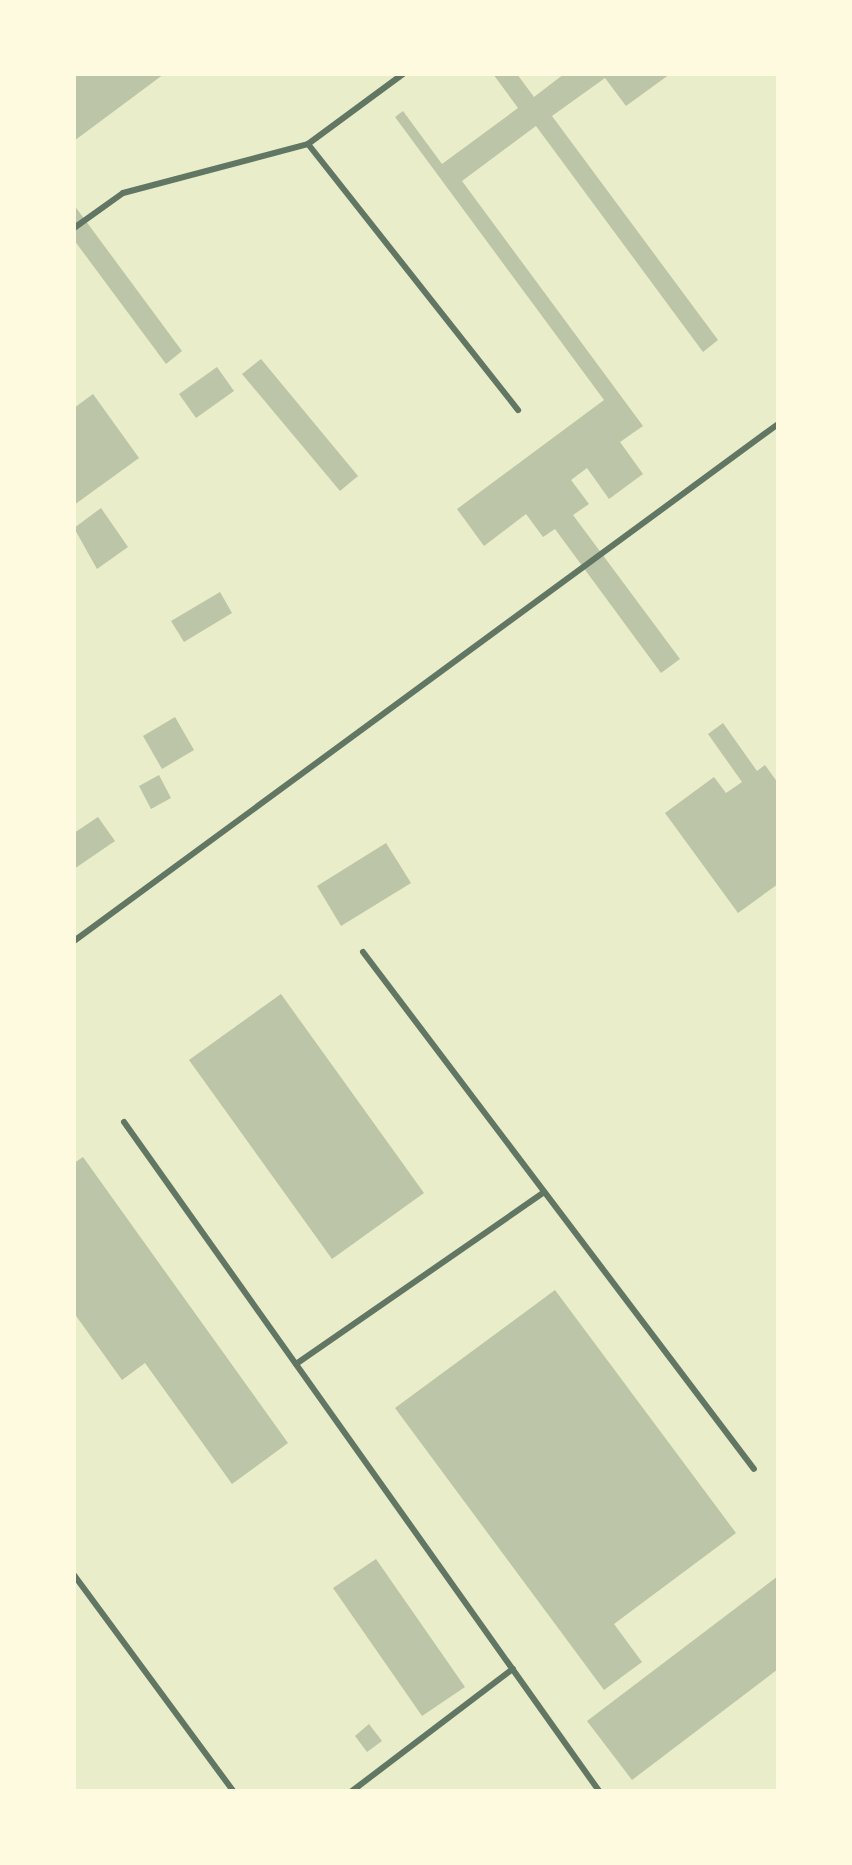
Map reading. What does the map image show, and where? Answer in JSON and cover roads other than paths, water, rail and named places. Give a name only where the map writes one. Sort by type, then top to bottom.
[{"type":"lane","points":[[74,228],[123,193],[308,144],[403,74]]},
{"type":"lane","points":[[308,144],[518,410]]},
{"type":"lane","points":[[74,941],[778,424]]},
{"type":"lane","points":[[363,952],[754,1469]]},
{"type":"lane","points":[[124,1122],[599,1791]]},
{"type":"lane","points":[[296,1364],[544,1192]]},
{"type":"lane","points":[[74,1575],[233,1791]]},
{"type":"lane","points":[[352,1791],[513,1669]]}]
